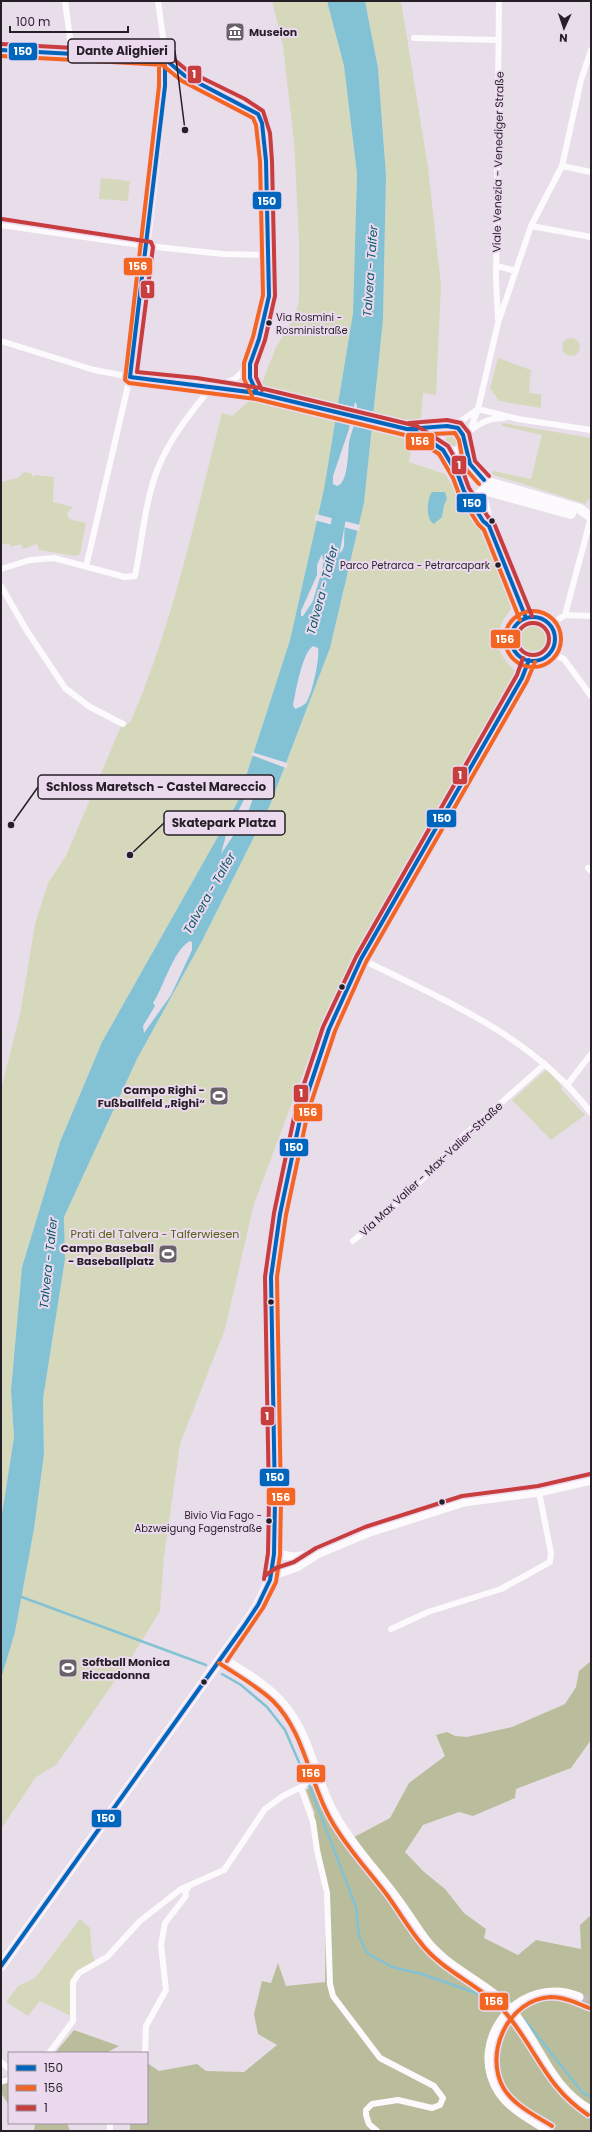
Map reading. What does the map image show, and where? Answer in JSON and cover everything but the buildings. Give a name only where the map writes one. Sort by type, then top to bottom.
[{"type":"main road","points":[[489,526],[483,520],[463,487],[442,448],[439,436],[445,428],[454,426],[462,431],[466,438],[470,466],[484,488],[482,499],[489,526],[526,618]]},
{"type":"main road","points":[[442,448],[452,453],[457,452],[466,438]]},
{"type":"main road","points":[[463,487],[464,479],[468,476],[476,474]]},
{"type":"main road","points":[[468,495],[473,496],[484,488],[580,510],[591,517]]},
{"type":"main road","points":[[526,618],[540,618],[550,625],[555,639],[550,653],[542,658],[529,660],[517,653],[511,639],[517,624],[526,618]]},
{"type":"main road","points":[[1,1966],[222,1658],[258,1605],[270,1580],[274,1554],[275,1501],[271,1277],[280,1214],[302,1110],[329,1029],[361,959],[518,685],[529,660]]},
{"type":"main road","points":[[270,1580],[279,1573],[297,1568],[319,1553],[367,1533],[409,1521],[464,1502],[539,1492],[591,1480]]},
{"type":"main road","points":[[274,1554],[294,1557],[319,1553]]},
{"type":"main road","points":[[222,1658],[259,1682],[284,1704],[302,1734],[314,1776],[352,1844],[392,1892],[426,1940],[450,1964],[489,1990],[516,2016],[560,2086],[575,2100],[591,2110]]},
{"type":"main road","points":[[550,2131],[516,2110],[504,2099],[494,2083],[490,2064],[490,2055],[494,2036],[508,2012],[516,2004],[528,1996],[550,1992],[566,1993],[579,1997]]},
{"type":"street","points":[[64,1],[72,53]]},
{"type":"street","points":[[86,567],[130,377],[147,246],[165,86],[165,59],[158,1]]},
{"type":"street","name":"Viale Venezia - Venediger Straße","points":[[498,323],[499,1]]},
{"type":"street","points":[[414,38],[499,40]]},
{"type":"street","points":[[1,50],[165,59],[185,76],[242,104],[258,114],[264,134],[266,162],[269,296],[265,319],[250,364],[250,378],[259,394]]},
{"type":"street","points":[[466,438],[478,409],[498,323],[531,226],[562,166],[582,80],[591,50]]},
{"type":"street","points":[[562,166],[591,172]]},
{"type":"street","points":[[1,225],[147,246],[223,254],[268,255]]},
{"type":"street","points":[[531,226],[591,237]]},
{"type":"street","points":[[497,266],[516,271]]},
{"type":"street","points":[[1,341],[94,370],[130,377],[212,386],[247,394],[259,394],[414,430],[442,448]]},
{"type":"street","points":[[1,569],[42,558],[54,558],[125,576],[135,576],[150,494],[158,468],[174,438],[212,386],[235,379],[250,364]]},
{"type":"street","points":[[454,426],[478,409],[518,419],[591,430]]},
{"type":"street","points":[[466,438],[481,422],[493,418],[518,419]]},
{"type":"street","points":[[414,430],[423,428],[445,428]]},
{"type":"street","points":[[565,616],[591,517]]},
{"type":"street","points":[[1,586],[27,631],[65,688],[90,707],[123,724]]},
{"type":"street","points":[[550,625],[565,616],[591,616]]},
{"type":"street","points":[[550,653],[564,659],[591,696]]},
{"type":"street","points":[[361,959],[485,1021],[545,1064],[567,1085],[591,1113]]},
{"type":"street","points":[[567,1085],[591,1054]]},
{"type":"street","name":"Via Max Valier - Max-Valier-Straße","points":[[353,1241],[413,1189],[460,1139],[545,1064]]},
{"type":"street","points":[[391,1629],[428,1612],[501,1589],[550,1562],[552,1554],[539,1492]]},
{"type":"street","points":[[50,2052],[73,2021],[73,1982],[79,1973],[107,1957],[140,1920],[192,1883],[224,1870],[265,1809],[283,1796],[302,1787],[314,1776]]},
{"type":"street","points":[[302,1787],[312,1818],[317,1850],[327,1893],[330,1984],[333,1996],[376,2054],[385,2061],[418,2076],[434,2086],[443,2098],[440,2105],[432,2108],[398,2100],[372,2104],[366,2110],[366,2115],[369,2124],[377,2131]]},
{"type":"street","points":[[145,2052],[146,2026],[166,1990],[161,1945],[165,1923],[186,1896],[185,1892],[192,1883]]},
{"type":"green space","points":[[272,1],[327,1],[344,66],[357,174],[353,313],[324,489],[290,640],[238,801],[102,1042],[60,1142],[22,1267],[11,1390],[14,1437],[1,1521],[1,1090],[20,1014],[35,924],[48,883],[66,856],[121,726],[130,723],[159,648],[182,570],[222,413],[232,416],[248,402],[259,402],[263,386],[262,383],[276,347],[295,317],[299,300],[299,241],[294,141],[283,46]]},
{"type":"green space","name":"Prati del Talvera - Talferwiesen","points":[[365,1],[401,1],[428,167],[441,285],[436,395],[423,393],[421,419],[415,422],[409,462],[445,474],[482,533],[495,559],[511,609],[501,626],[498,634],[498,641],[502,656],[515,671],[463,778],[310,1055],[254,1204],[225,1329],[180,1444],[164,1557],[160,1611],[133,1655],[56,1765],[36,1777],[1,1829],[1,1679],[15,1632],[34,1529],[44,1454],[43,1399],[65,1259],[64,1217],[137,1059],[202,941],[270,805],[330,648],[364,503],[383,320],[386,175],[378,68]]},
{"type":"green space","points":[[101,178],[130,181],[128,201],[99,199]]},
{"type":"green space","points":[[571,338],[577,341],[580,347],[577,353],[571,356],[565,353],[562,347],[565,341]]},
{"type":"green space","points":[[498,358],[531,370],[529,393],[541,394],[541,408],[499,401],[490,388]]},
{"type":"green space","points":[[502,423],[591,438],[591,500],[588,499],[586,504],[491,474],[493,471],[531,479],[542,435],[502,426]]},
{"type":"green space","points":[[454,434],[457,435],[457,445],[450,446],[447,445],[446,438],[447,435]]},
{"type":"green space","points":[[462,454],[469,472],[462,476],[451,457]]},
{"type":"green space","points":[[24,472],[31,473],[33,477],[35,475],[54,477],[53,502],[73,507],[67,513],[69,519],[86,523],[80,554],[76,556],[39,550],[37,544],[23,549],[21,544],[10,547],[10,544],[1,544],[1,482],[18,478]]},
{"type":"green space","points":[[530,622],[536,622],[546,629],[549,638],[548,644],[542,651],[536,654],[530,654],[520,647],[517,641],[517,635],[524,625]]},
{"type":"green space","points":[[547,1069],[562,1087],[561,1089],[585,1115],[551,1140],[512,1100]]},
{"type":"green space","points":[[591,1661],[591,1740],[571,1768],[516,1789],[515,1798],[473,1816],[459,1812],[423,1825],[405,1852],[423,1871],[445,1889],[464,1913],[486,1929],[484,1938],[518,1955],[536,1940],[581,1949],[580,1925],[591,1915],[591,2131],[130,2131],[130,2124],[148,2124],[148,2064],[159,2071],[197,2064],[206,2071],[244,2072],[277,2045],[258,2034],[254,2014],[262,1981],[271,1983],[278,1963],[286,1986],[325,1982],[326,1905],[310,1817],[315,1814],[306,1790],[313,1785],[321,1806],[343,1843],[390,1818],[409,1783],[445,1756],[436,1735],[447,1732],[455,1736],[467,1737],[512,1727],[565,1704],[576,1687],[579,1671]]},
{"type":"green space","points":[[80,1919],[90,1928],[92,1953],[96,1964],[79,1973],[73,1982],[71,2016],[40,2001],[28,2016],[6,2002],[18,1986],[35,1978]]},
{"type":"green space","points":[[74,2030],[119,2046],[108,2052],[56,2052]]},
{"type":"green space","points":[[6,2076],[8,2078],[8,2104],[1,2093],[1,2079]]},
{"type":"green space","points":[[35,2124],[67,2124],[70,2131],[34,2131]]},
{"type":"water","points":[[327,1],[365,1],[378,68],[386,175],[383,320],[364,503],[330,648],[270,805],[202,941],[137,1059],[64,1217],[65,1259],[43,1399],[44,1454],[34,1529],[15,1632],[1,1679],[1,1521],[14,1437],[11,1390],[22,1267],[60,1142],[102,1042],[238,801],[290,640],[324,489],[353,313],[357,174],[344,66]],"holes":[[[355,402],[357,405],[357,410],[349,443],[348,460],[343,480],[341,484],[337,486],[333,484],[333,476],[349,429]],[[345,508],[344,546],[342,551],[337,556],[334,555],[331,550],[330,543],[332,530],[337,517]],[[322,554],[324,565],[320,573],[326,580],[325,600],[318,620],[306,625],[313,601],[303,616],[301,616],[301,611],[317,575],[317,565]],[[313,646],[318,648],[318,660],[315,676],[311,692],[306,703],[295,709],[293,705],[298,682],[309,650]],[[257,774],[256,790],[247,815],[221,854],[226,835]],[[190,941],[192,942],[192,950],[171,995],[144,1033],[143,1026],[155,1006],[153,1003],[178,953]]]},
{"type":"water","points":[[432,492],[445,492],[447,499],[444,505],[442,517],[434,524],[429,518],[428,514],[429,499]]},
{"type":"pier","points":[[336,403],[375,412],[373,429],[353,425],[355,410],[352,424],[333,419]]},
{"type":"pier","points":[[316,514],[339,520],[337,526],[314,520]]},
{"type":"pier","points":[[344,521],[360,525],[359,531],[343,527]]},
{"type":"pier","points":[[252,752],[288,764],[286,768],[251,755]]},
{"type":"waterway","name":"Talvera - Talfer","points":[[308,641],[329,572],[343,496]]},
{"type":"waterway","points":[[19,1596],[206,1665]]},
{"type":"waterway","points":[[222,1674],[241,1685],[267,1707],[285,1730],[311,1790],[356,1907],[359,1936],[367,1953],[392,1967],[422,1974],[490,1998]]},
{"type":"waterway","points":[[524,2019],[583,2093],[591,2097]]},
{"type":"tunnel","points":[[579,1997],[591,2002]]},
{"type":"transit line","name":"1","points":[[1,44],[166,53],[188,71],[245,99],[263,111],[270,133],[272,161],[275,296],[265,340],[256,365],[256,377],[262,390]]},
{"type":"transit line","name":"150","points":[[1,50],[165,59]]},
{"type":"transit line","name":"156","points":[[1,56],[165,65]]},
{"type":"transit line","name":"156","points":[[159,59],[159,86],[125,380],[129,383],[256,399],[413,437],[439,454],[453,478],[459,494],[478,524],[484,530],[520,620]]},
{"type":"transit line","name":"150","points":[[165,59],[185,76],[258,114],[262,123],[266,161],[269,296],[259,339],[250,364],[250,378],[257,393]]},
{"type":"transit line","name":"150","points":[[130,377],[165,86],[165,59]]},
{"type":"transit line","name":"156","points":[[161,64],[182,81],[253,118],[256,125],[260,161],[263,295],[253,337],[244,363],[244,379],[252,396]]},
{"type":"transit line","name":"1","points":[[2,219],[151,242],[153,247],[137,372],[197,378],[260,388],[417,426],[448,446],[463,472],[469,488],[488,517],[494,523],[532,616]]},
{"type":"transit line","name":"150","points":[[130,377],[257,393],[415,431],[443,450],[458,475],[464,491],[483,521],[489,526],[526,618]]},
{"type":"transit line","name":"1","points":[[409,423],[447,420],[461,423],[469,433],[475,461],[489,476]]},
{"type":"transit line","name":"150","points":[[407,429],[447,426],[458,428],[463,435],[470,464],[484,480]]},
{"type":"transit line","name":"156","points":[[407,435],[455,433],[459,440],[464,467],[479,484]]},
{"type":"transit line","name":"156","points":[[533,611],[544,613],[553,619],[559,628],[561,639],[559,650],[553,659],[544,665],[533,667],[522,665],[513,659],[507,650],[505,639],[507,628],[513,619],[522,613],[533,611]]},
{"type":"transit line","name":"150","points":[[533,617],[545,621],[551,627],[555,639],[551,651],[545,657],[533,661],[521,657],[515,651],[511,639],[515,627],[521,621],[533,617]]},
{"type":"transit line","name":"1","points":[[533,623],[542,626],[546,630],[549,639],[546,648],[542,652],[533,655],[524,652],[520,648],[517,639],[520,630],[524,626],[533,623]]},
{"type":"transit line","name":"1","points":[[264,1579],[268,1553],[269,1501],[265,1277],[274,1213],[296,1108],[323,1027],[356,957],[517,675],[523,658]]},
{"type":"transit line","name":"150","points":[[1,1966],[244,1626],[258,1605],[270,1580],[274,1554],[275,1501],[271,1277],[280,1214],[302,1110],[329,1029],[361,959],[522,678],[529,660]]},
{"type":"transit line","name":"156","points":[[227,1661],[263,1608],[276,1582],[280,1555],[281,1501],[277,1277],[286,1215],[308,1112],[335,1031],[366,962],[527,681],[535,662]]},
{"type":"transit line","name":"1","points":[[266,1575],[276,1568],[294,1562],[316,1548],[365,1527],[462,1496],[538,1486],[590,1474]]},
{"type":"transit line","name":"156","points":[[219,1663],[260,1690],[273,1701],[284,1714],[300,1743],[317,1790],[331,1820],[350,1849],[387,1895],[420,1942],[452,1972],[477,1988],[499,2006],[519,2030],[553,2082],[574,2105],[588,2115]]},
{"type":"transit line","name":"156","points":[[552,2126],[520,2106],[504,2089],[498,2075],[496,2060],[498,2045],[512,2018],[523,2007],[536,2000],[556,1997],[589,2008]]},
{"type":"place","name":"Museion","points":[[235,32]]},
{"type":"place","name":"Dante Alighieri","points":[[185,130]]},
{"type":"place","name":"Via Rosmini - Rosministraße","points":[[269,323]]},
{"type":"place","name":"Parco Petrarca - Petrarcapark","points":[[498,565]]},
{"type":"place","name":"Schloss Maretsch - Castel Mareccio","points":[[11,825]]},
{"type":"place","name":"Skatepark Platza","points":[[130,855]]},
{"type":"place","name":"Campo Righi - Fußballfeld „Righi“","points":[[219,1096]]},
{"type":"place","name":"Campo Baseball - Baseballplatz","points":[[168,1254]]},
{"type":"place","name":"Bivio Via Fago - Abzweigung Fagenstraße","points":[[269,1521]]},
{"type":"place","name":"Softball Monica Riccadonna","points":[[68,1668]]}]
